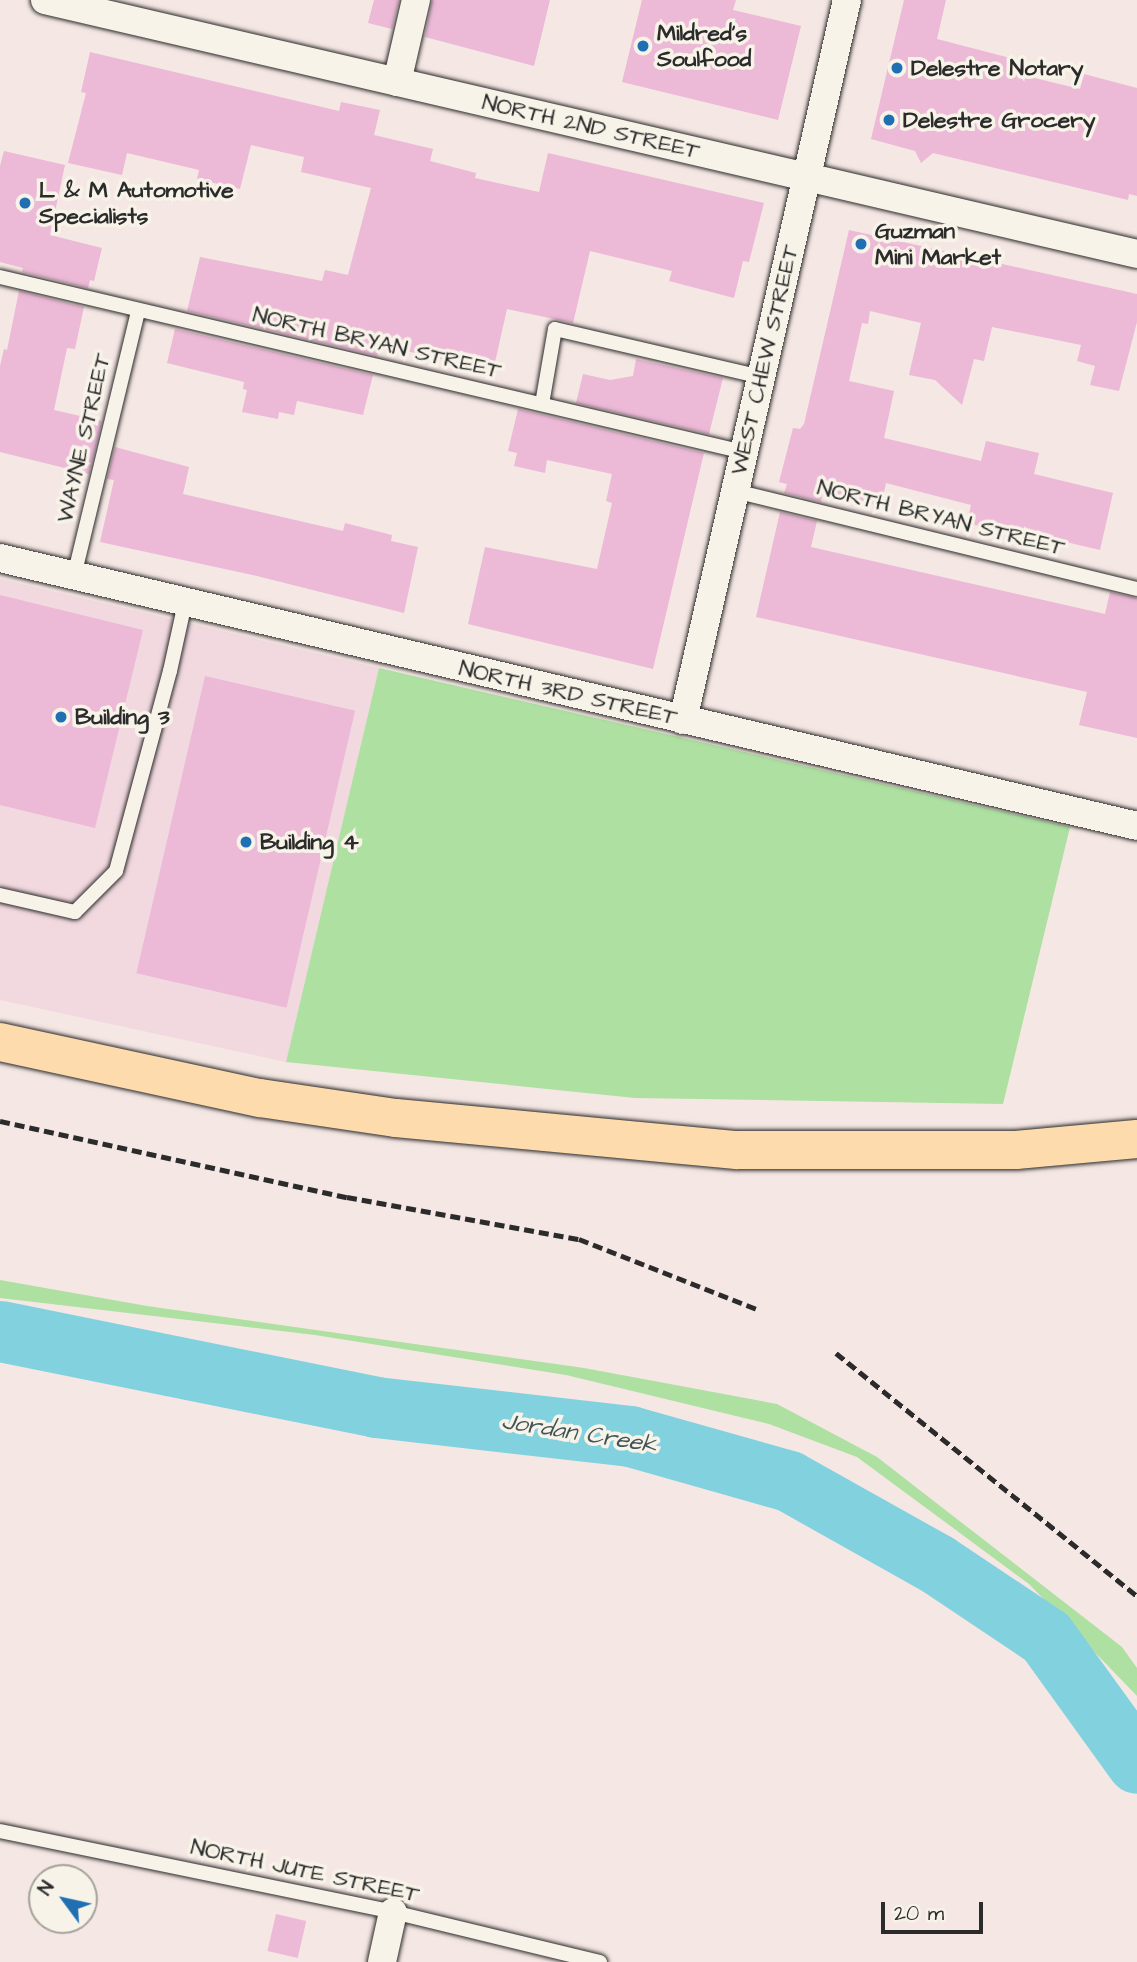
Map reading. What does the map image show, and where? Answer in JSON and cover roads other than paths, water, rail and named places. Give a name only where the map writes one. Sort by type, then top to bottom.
[{"type":"main road","points":[[0,1042],[260,1098],[382,1116],[737,1150],[1016,1150],[1137,1139]]},
{"type":"street","name":"NORTH 2ND STREET","points":[[45,0],[1137,254]]},
{"type":"street","points":[[397,82],[416,0]]},
{"type":"street","name":"WEST CHEW STREET","points":[[683,720],[847,0]]},
{"type":"street","name":"NORTH 3RD STREET","points":[[0,558],[1137,827]]},
{"type":"street","points":[[382,1962],[393,1912]]},
{"type":"lane","name":"NORTH BRYAN STREET","points":[[0,277],[744,452]]},
{"type":"lane","name":"WAYNE STREET","points":[[74,576],[138,311]]},
{"type":"lane","points":[[542,404],[555,329],[762,377]]},
{"type":"lane","name":"NORTH BRYAN STREET","points":[[735,491],[1137,589]]},
{"type":"lane","points":[[0,895],[75,912],[116,871],[170,671],[185,603]]},
{"type":"lane","name":"NORTH JUTE STREET","points":[[0,1830],[393,1912],[600,1962]]},
{"type":"waterway","name":"Jordan Creek","points":[[0,1331],[376,1407],[630,1436],[789,1481],[937,1564],[1046,1637],[1137,1763]]},
{"type":"railway","points":[[0,1121],[347,1197],[579,1239],[759,1310]]},
{"type":"railway","points":[[836,1353],[1137,1596]]},
{"type":"place","name":"Mildred's Soulfood","points":[[643,46]]},
{"type":"place","name":"Delestre Notary","points":[[897,68]]},
{"type":"place","name":"Delestre Grocery","points":[[889,120]]},
{"type":"place","name":"L & M Automotive Specialists","points":[[25,203]]},
{"type":"place","name":"Guzman Mini Market","points":[[861,244]]},
{"type":"place","name":"Building 3","points":[[61,717]]},
{"type":"place","name":"Building 4","points":[[246,842]]}]
